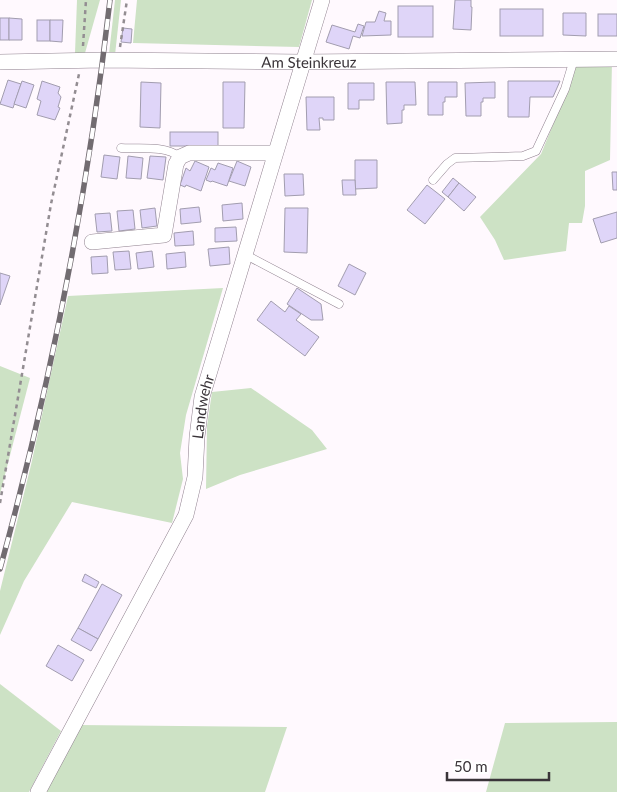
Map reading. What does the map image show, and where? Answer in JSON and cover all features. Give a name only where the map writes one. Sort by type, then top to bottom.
[{"type":"street","name":"Landwehr","points":[[38,792],[186,515],[195,478],[197,437],[202,397],[322,0]]},
{"type":"street","name":"Am Steinkreuz","points":[[0,62],[617,59]]},
{"type":"street","points":[[92,242],[164,235],[176,164],[180,157],[189,153],[275,153]]},
{"type":"lane","points":[[433,180],[455,158],[523,156],[536,150],[565,89],[574,60]]},
{"type":"lane","points":[[121,148],[164,150],[174,152],[180,157]]},
{"type":"lane","points":[[244,254],[339,304]]},
{"type":"path","points":[[0,503],[57,176],[82,61],[86,0]]},
{"type":"path","points":[[117,60],[127,0]]},
{"type":"green space","points":[[77,0],[100,0],[85,53],[75,53]]},
{"type":"green space","points":[[115,0],[121,0],[115,55],[109,54]]},
{"type":"green space","points":[[137,0],[312,0],[299,47],[133,43]]},
{"type":"green space","points":[[576,61],[612,61],[610,160],[585,171],[585,206],[582,223],[569,223],[566,251],[504,260],[495,240],[480,217],[541,154],[568,88]]},
{"type":"green space","points":[[223,288],[186,415],[180,453],[183,479],[172,523],[72,502],[24,581],[0,635],[0,591],[31,465],[68,296]]},
{"type":"green space","points":[[0,366],[30,378],[0,494]]},
{"type":"green space","points":[[251,388],[312,430],[327,449],[240,475],[206,489],[207,426],[212,392]]},
{"type":"green space","points":[[0,684],[61,731],[29,792],[0,792]]},
{"type":"green space","points":[[617,722],[617,792],[486,792],[505,723]]},
{"type":"green space","points":[[79,725],[287,727],[265,792],[46,792]]},
{"type":"building","points":[[455,0],[471,0],[471,30],[453,29]]},
{"type":"building","points":[[398,6],[433,6],[433,37],[398,37]]},
{"type":"building","points":[[500,9],[543,9],[543,36],[500,36]]},
{"type":"building","points":[[379,11],[386,13],[384,21],[391,21],[391,35],[362,36],[366,22],[375,22]]},
{"type":"building","points":[[563,13],[586,13],[586,36],[563,35]]},
{"type":"building","points":[[598,14],[617,14],[617,36],[598,36]]},
{"type":"building","points":[[0,18],[9,18],[9,40],[0,40]]},
{"type":"building","points":[[9,18],[22,19],[22,40],[9,40]]},
{"type":"building","points":[[37,20],[50,20],[50,41],[37,41]]},
{"type":"building","points":[[50,20],[63,20],[62,42],[50,41]]},
{"type":"building","points":[[358,24],[364,26],[360,38],[353,36],[349,49],[326,42],[332,25],[355,32]]},
{"type":"building","points":[[123,28],[132,29],[131,43],[121,42]]},
{"type":"building","points":[[8,80],[21,84],[13,108],[0,104]]},
{"type":"building","points":[[22,81],[34,85],[26,108],[14,104]]},
{"type":"building","points":[[42,81],[60,87],[58,93],[61,97],[58,107],[60,108],[55,120],[37,115],[41,101],[37,99]]},
{"type":"building","points":[[508,81],[560,81],[553,97],[530,97],[529,117],[508,117]]},
{"type":"building","points":[[141,82],[161,83],[160,128],[140,127]]},
{"type":"building","points":[[223,82],[245,82],[244,128],[223,128]]},
{"type":"building","points":[[386,82],[415,82],[416,105],[404,105],[402,123],[387,124]]},
{"type":"building","points":[[428,82],[457,82],[457,97],[445,97],[443,115],[428,115]]},
{"type":"building","points":[[495,82],[495,98],[483,98],[483,102],[481,102],[481,116],[466,116],[465,83]]},
{"type":"building","points":[[348,83],[374,83],[374,100],[359,100],[359,109],[348,109]]},
{"type":"building","points":[[306,97],[334,97],[334,120],[319,118],[320,130],[307,130]]},
{"type":"building","points":[[170,132],[218,132],[218,146],[170,146]]},
{"type":"building","points":[[104,155],[120,157],[117,179],[101,177]]},
{"type":"building","points":[[128,156],[143,158],[141,179],[126,178]]},
{"type":"building","points":[[150,156],[166,157],[163,180],[147,178]]},
{"type":"building","points":[[355,160],[377,160],[377,188],[355,189]]},
{"type":"building","points":[[195,161],[209,167],[201,191],[186,185],[185,187],[180,185],[186,168],[190,171]]},
{"type":"building","points":[[237,161],[251,167],[245,186],[229,181]]},
{"type":"building","points":[[218,163],[233,168],[227,186],[206,180],[211,168],[215,170]]},
{"type":"building","points":[[612,172],[617,172],[617,190],[613,190]]},
{"type":"building","points":[[284,174],[303,174],[304,195],[285,196]]},
{"type":"building","points":[[453,178],[459,183],[448,197],[442,192]]},
{"type":"building","points":[[342,180],[355,180],[356,195],[343,195]]},
{"type":"building","points":[[459,183],[476,197],[464,211],[448,197]]},
{"type":"building","points":[[427,185],[445,199],[425,224],[407,210]]},
{"type":"building","points":[[242,203],[243,219],[223,221],[222,205]]},
{"type":"building","points":[[199,207],[201,222],[181,224],[180,209]]},
{"type":"building","points":[[155,208],[157,226],[142,228],[140,210]]},
{"type":"building","points":[[285,208],[308,208],[307,253],[284,252]]},
{"type":"building","points":[[133,210],[135,229],[119,231],[117,211]]},
{"type":"building","points":[[617,212],[617,238],[601,243],[593,219]]},
{"type":"building","points":[[110,213],[112,231],[97,232],[95,214]]},
{"type":"building","points":[[236,227],[237,241],[215,242],[215,228]]},
{"type":"building","points":[[193,231],[194,245],[175,246],[174,233]]},
{"type":"building","points":[[229,247],[230,264],[210,266],[208,249]]},
{"type":"building","points":[[129,251],[131,269],[115,270],[113,252]]},
{"type":"building","points":[[152,251],[154,267],[138,269],[136,253]]},
{"type":"building","points":[[185,252],[186,267],[167,269],[166,254]]},
{"type":"building","points":[[107,256],[108,273],[92,274],[91,257]]},
{"type":"building","points":[[349,264],[366,273],[355,295],[338,286]]},
{"type":"building","points":[[0,273],[10,276],[0,305]]},
{"type":"building","points":[[297,288],[321,304],[323,320],[311,320],[287,304]]},
{"type":"building","points":[[271,301],[285,312],[289,306],[301,314],[296,320],[319,337],[305,356],[257,320]]},
{"type":"building","points":[[85,574],[99,582],[96,588],[82,581]]},
{"type":"building","points":[[102,584],[122,595],[98,639],[78,628]]},
{"type":"building","points":[[78,628],[98,639],[91,651],[71,640]]},
{"type":"building","points":[[58,645],[84,660],[72,681],[46,666]]},
{"type":"railway","points":[[0,569],[36,429],[66,287],[91,144],[110,0]]}]
